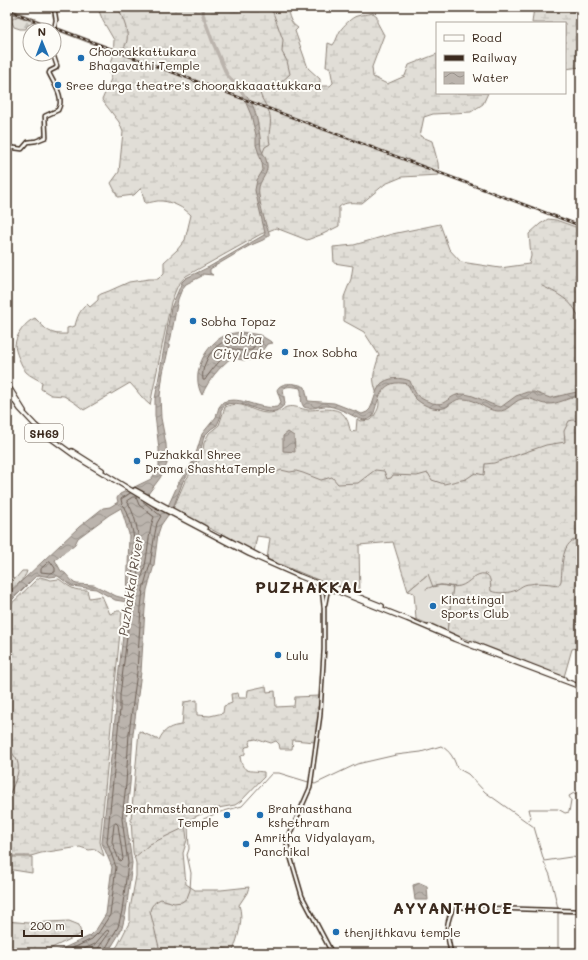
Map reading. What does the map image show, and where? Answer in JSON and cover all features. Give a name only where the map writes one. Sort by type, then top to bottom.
[{"type":"main road","points":[[54,7],[56,22]]},
{"type":"main road","points":[[7,147],[22,149],[27,142],[44,139],[46,136],[45,117],[48,114],[58,110],[60,105],[58,92],[49,72],[57,66],[56,62]]},
{"type":"main road","points":[[7,384],[22,409],[46,432],[71,451],[125,486],[179,516],[259,558],[317,584],[454,639],[570,683]]},
{"type":"main road","name":"SH69","points":[[7,390],[20,409],[35,425],[58,444],[89,466],[125,486]]},
{"type":"main road","points":[[125,486],[130,487],[163,507]]},
{"type":"main road","points":[[259,558],[401,614],[456,638],[567,681],[581,688]]},
{"type":"main road","points":[[317,584],[322,590],[324,608],[324,649],[320,716],[310,788],[288,838],[287,845],[302,896],[332,953]]},
{"type":"main road","points":[[324,608],[327,593],[332,589]]},
{"type":"main road","points":[[451,953],[448,925],[454,907],[581,911]]},
{"type":"green space","points":[[94,7],[287,7],[292,22],[298,28],[295,31],[308,68],[320,79],[320,86],[330,86],[333,83],[330,67],[326,67],[328,43],[333,45],[341,29],[353,18],[359,15],[373,13],[377,16],[377,22],[384,35],[372,67],[373,77],[387,84],[405,76],[409,65],[436,54],[436,94],[488,94],[483,104],[471,112],[433,114],[424,117],[420,136],[432,141],[438,163],[439,175],[402,177],[385,184],[362,203],[347,203],[339,207],[339,226],[323,234],[307,240],[276,228],[261,234],[186,276],[178,285],[171,302],[150,405],[130,383],[84,410],[64,396],[51,395],[41,389],[42,382],[26,372],[15,348],[19,333],[28,322],[35,318],[52,333],[67,334],[67,328],[75,326],[82,309],[87,304],[90,307],[98,300],[98,296],[101,294],[129,282],[158,279],[164,273],[164,262],[185,240],[191,215],[174,204],[160,201],[145,203],[141,188],[134,195],[118,197],[111,183],[119,172],[123,132],[119,122],[102,100],[111,79],[109,68],[113,57],[114,40],[99,11]]},
{"type":"green space","points":[[534,7],[581,7],[581,67],[566,69],[566,22],[532,22]]},
{"type":"green space","points":[[18,16],[34,22],[22,22],[22,29],[20,29],[14,27],[11,20]]},
{"type":"green space","points":[[548,219],[556,220],[581,229],[581,647],[572,649],[564,677],[447,632],[453,587],[441,585],[433,587],[428,574],[408,591],[393,542],[359,545],[360,597],[267,559],[270,538],[257,536],[254,552],[173,509],[185,481],[202,457],[204,443],[209,433],[219,425],[225,407],[237,404],[256,411],[267,413],[272,413],[290,407],[308,410],[329,409],[339,411],[343,414],[348,421],[351,432],[356,431],[357,419],[360,421],[371,420],[375,414],[378,409],[379,402],[374,383],[374,376],[379,355],[364,332],[344,321],[344,297],[351,279],[353,266],[334,263],[333,247],[354,245],[392,234],[440,224],[449,249],[461,262],[500,268],[529,264],[531,256],[529,234]]},
{"type":"green space","points":[[22,571],[27,571],[24,577],[7,593],[7,581],[16,578]]},
{"type":"green space","name":"Kinattingal Sports Club","points":[[428,574],[441,585],[453,587],[447,632],[416,619],[414,593],[408,591]]},
{"type":"green space","points":[[40,577],[51,580],[59,579],[75,589],[87,590],[89,598],[102,596],[110,614],[117,611],[122,611],[100,842],[104,856],[95,849],[89,850],[80,847],[31,856],[7,856],[7,608]]},
{"type":"green space","points":[[266,686],[267,692],[275,691],[276,707],[294,706],[295,697],[319,696],[319,705],[317,708],[319,711],[315,742],[293,740],[292,749],[280,749],[279,744],[276,741],[271,743],[256,739],[251,740],[249,743],[250,746],[245,748],[245,754],[240,757],[241,762],[245,769],[264,772],[264,777],[241,801],[235,805],[218,808],[185,822],[187,840],[183,853],[186,884],[195,890],[221,890],[249,887],[239,905],[241,922],[233,951],[223,948],[221,953],[112,953],[118,945],[130,921],[130,909],[136,876],[131,819],[139,731],[159,740],[163,733],[168,729],[174,726],[182,725],[184,702],[197,700],[197,715],[210,716],[223,713],[224,706],[232,703],[231,694],[238,693],[239,698],[247,698],[248,690]]},
{"type":"green space","points":[[7,857],[32,857],[32,873],[7,869]]},
{"type":"green space","points":[[7,921],[28,923],[69,921],[79,925],[81,934],[41,953],[7,953]]},
{"type":"water","points":[[243,96],[247,96],[255,110],[261,149],[267,163],[266,172],[259,187],[259,198],[269,236],[210,269],[210,273],[213,275],[202,274],[202,276],[186,284],[182,289],[178,299],[163,373],[160,396],[161,418],[166,444],[167,464],[160,478],[145,498],[162,510],[169,504],[179,482],[194,460],[202,434],[216,417],[219,407],[223,402],[236,400],[262,406],[277,407],[281,402],[277,390],[282,385],[286,384],[294,384],[305,387],[308,401],[334,403],[362,414],[370,409],[380,385],[386,380],[394,378],[410,381],[419,397],[437,404],[443,403],[459,394],[467,394],[501,407],[516,396],[527,392],[534,392],[550,398],[581,391],[581,396],[550,404],[525,398],[519,400],[502,411],[489,409],[473,401],[459,399],[444,408],[439,409],[425,405],[417,400],[407,384],[399,383],[387,386],[377,402],[373,416],[366,420],[357,418],[328,406],[310,408],[304,407],[300,388],[293,387],[283,389],[285,404],[279,410],[272,412],[240,404],[232,403],[225,405],[221,410],[221,416],[217,425],[204,436],[199,458],[183,481],[173,508],[161,525],[158,534],[154,565],[147,590],[141,672],[133,734],[126,820],[132,863],[126,912],[122,928],[110,949],[105,953],[53,953],[90,936],[96,930],[106,914],[112,867],[102,843],[116,709],[116,695],[127,602],[115,600],[96,589],[71,586],[58,576],[50,577],[39,575],[35,577],[7,605],[7,595],[79,527],[103,508],[110,507],[118,502],[117,498],[120,494],[151,479],[159,468],[155,399],[171,308],[182,282],[186,278],[209,267],[265,233],[255,190],[257,180],[263,170],[256,145],[256,135],[251,115]],"holes":[[[121,508],[129,534],[127,599],[116,596],[94,585],[74,583],[65,573],[61,571],[55,560],[75,544],[78,538]]]},
{"type":"water","name":"Sobha City Lake","points":[[241,332],[260,335],[273,343],[267,344],[260,354],[252,359],[244,360],[232,357],[215,374],[202,395],[198,378],[199,369],[206,352],[218,339],[228,334]]},
{"type":"water","points":[[288,432],[294,436],[295,452],[283,451],[283,436]]},
{"type":"water","points":[[420,883],[427,886],[428,900],[415,900],[413,885]]},
{"type":"waterway","points":[[62,29],[120,51],[127,42],[127,36],[125,24],[118,7]]},
{"type":"waterway","name":"Puzhakkal River","points":[[203,7],[203,15],[227,75],[239,88],[247,100]]},
{"type":"waterway","points":[[263,152],[265,147],[270,144],[270,120],[268,110],[260,93],[262,89],[278,85],[290,74],[287,61],[282,52],[283,40],[271,7]]},
{"type":"waterway","points":[[7,8],[43,22]]},
{"type":"waterway","points":[[7,12],[34,22]]},
{"type":"waterway","points":[[7,20],[12,19],[17,15]]},
{"type":"waterway","points":[[62,32],[118,55]]},
{"type":"waterway","points":[[542,286],[564,298],[573,307],[578,317],[581,337]]},
{"type":"waterway","points":[[194,466],[202,468],[234,469],[239,472],[244,471],[250,473],[255,471],[275,473],[281,470],[290,472],[296,471],[321,480],[332,477],[338,484],[358,483],[375,470],[384,471],[387,479],[391,478],[393,475],[417,476],[428,473],[432,480],[444,484],[466,479],[475,473],[484,475],[485,464],[494,463],[546,445],[565,442],[564,431],[569,421],[581,421]]},
{"type":"waterway","points":[[426,589],[439,585],[455,587],[460,586],[475,576],[481,574],[485,574],[489,577],[491,591],[497,593],[513,591],[528,584],[541,583],[559,585],[561,581],[566,548],[569,543],[581,538]]},
{"type":"waterway","points":[[133,953],[157,951],[159,947],[150,911],[151,907],[161,899],[174,903],[182,902],[187,898],[190,890],[191,873],[187,855],[189,849],[188,826],[217,813],[242,806],[272,773],[279,773],[315,784],[357,764],[396,755],[421,752],[441,746],[451,755],[457,768],[468,774],[485,792],[534,827],[544,861],[571,857],[581,858]]},
{"type":"waterway","points":[[7,749],[14,755],[18,768],[18,774],[7,802]]},
{"type":"waterway","points":[[528,821],[531,817],[529,809],[558,809],[565,813],[569,812],[571,800],[569,796],[574,793],[581,796]]},
{"type":"waterway","points":[[134,858],[150,844],[188,826]]},
{"type":"waterway","points":[[544,862],[550,875],[558,908]]},
{"type":"waterway","points":[[558,909],[567,909]]},
{"type":"waterway","points":[[570,909],[581,910]]},
{"type":"waterway","points":[[558,912],[558,953]]},
{"type":"waterway","points":[[558,913],[581,913]]},
{"type":"railway","points":[[7,10],[581,226]]},
{"type":"place","name":"Choorakkattukara Bhagavathi Temple","points":[[81,58]]},
{"type":"place","name":"Sree durga theatre's choorakkaaattukkara","points":[[58,85]]},
{"type":"place","name":"Sobha Topaz","points":[[193,321]]},
{"type":"place","name":"Inox Sobha","points":[[285,352]]},
{"type":"place","name":"Puzhakkal Shree Drama ShashtaTemple","points":[[137,461]]},
{"type":"place","name":"Kinattingal Sports Club","points":[[433,606]]},
{"type":"place","name":"Lulu","points":[[278,655]]},
{"type":"place","name":"Brahmasthanam Temple","points":[[227,815]]},
{"type":"place","name":"Brahmasthana kshethram","points":[[260,815]]},
{"type":"place","name":"Amritha Vidyalayam, Panchikal","points":[[246,844]]},
{"type":"place","name":"thenjithkavu temple","points":[[336,932]]},
{"type":"district","name":"PUZHAKKAL","points":[[309,586]]},
{"type":"district","name":"AYYANTHOLE","points":[[453,907]]}]
